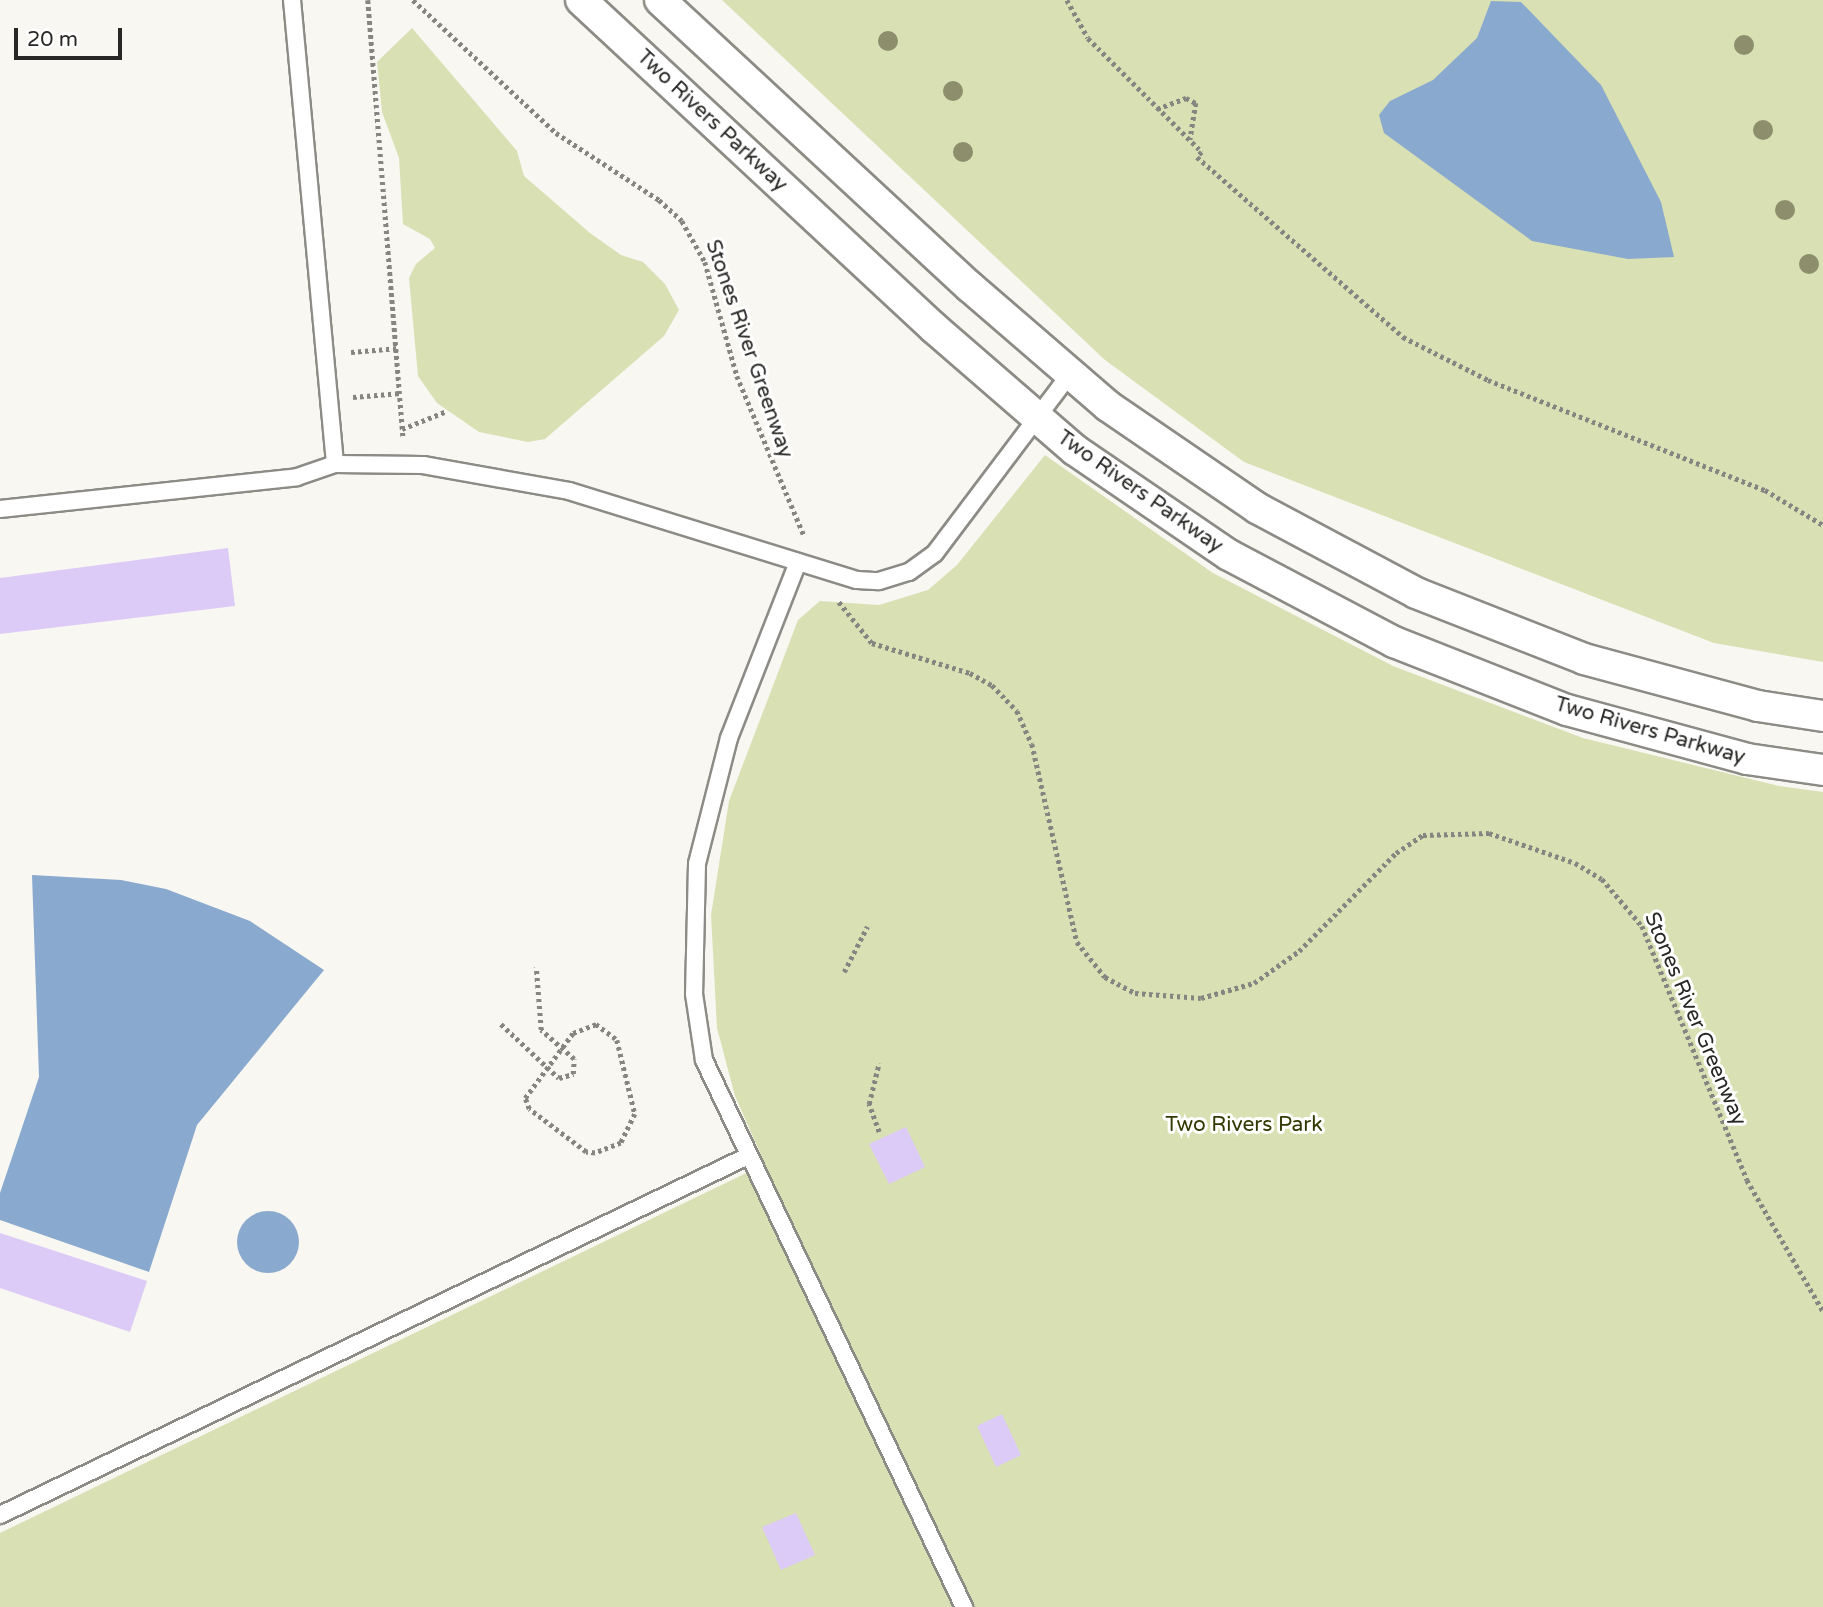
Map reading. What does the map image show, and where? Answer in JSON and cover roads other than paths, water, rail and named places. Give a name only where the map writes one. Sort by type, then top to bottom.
[{"type":"street","name":"Two Rivers Parkway","points":[[581,0],[1075,450],[1229,555],[1394,642],[1567,710],[1747,759],[1823,770]]},
{"type":"street","points":[[660,0],[1070,374],[1257,508],[1416,593],[1584,659],[1758,706],[1823,716]]},
{"type":"lane","points":[[292,0],[335,464]]},
{"type":"lane","points":[[0,509],[297,477],[335,464],[404,464],[478,472],[569,491],[868,581],[918,567],[941,544],[1070,374]]},
{"type":"lane","points":[[798,562],[729,738],[697,864],[694,994],[704,1060],[746,1157],[964,1607]]},
{"type":"lane","points":[[0,1515],[746,1157]]},
{"type":"water","points":[[1491,1],[1521,2],[1601,85],[1661,202],[1674,257],[1628,259],[1532,241],[1384,133],[1379,115],[1390,101],[1433,80],[1477,38]]},
{"type":"water","points":[[32,875],[121,880],[166,889],[250,921],[324,970],[197,1125],[149,1272],[0,1220],[0,1193],[39,1077]]},
{"type":"water","points":[[262,1211],[274,1211],[290,1220],[297,1230],[297,1254],[290,1264],[274,1273],[262,1273],[251,1268],[242,1259],[237,1248],[237,1236],[242,1225],[251,1216]]},
{"type":"park label","name":"Two Rivers Park","points":[[1244,1125]]}]
